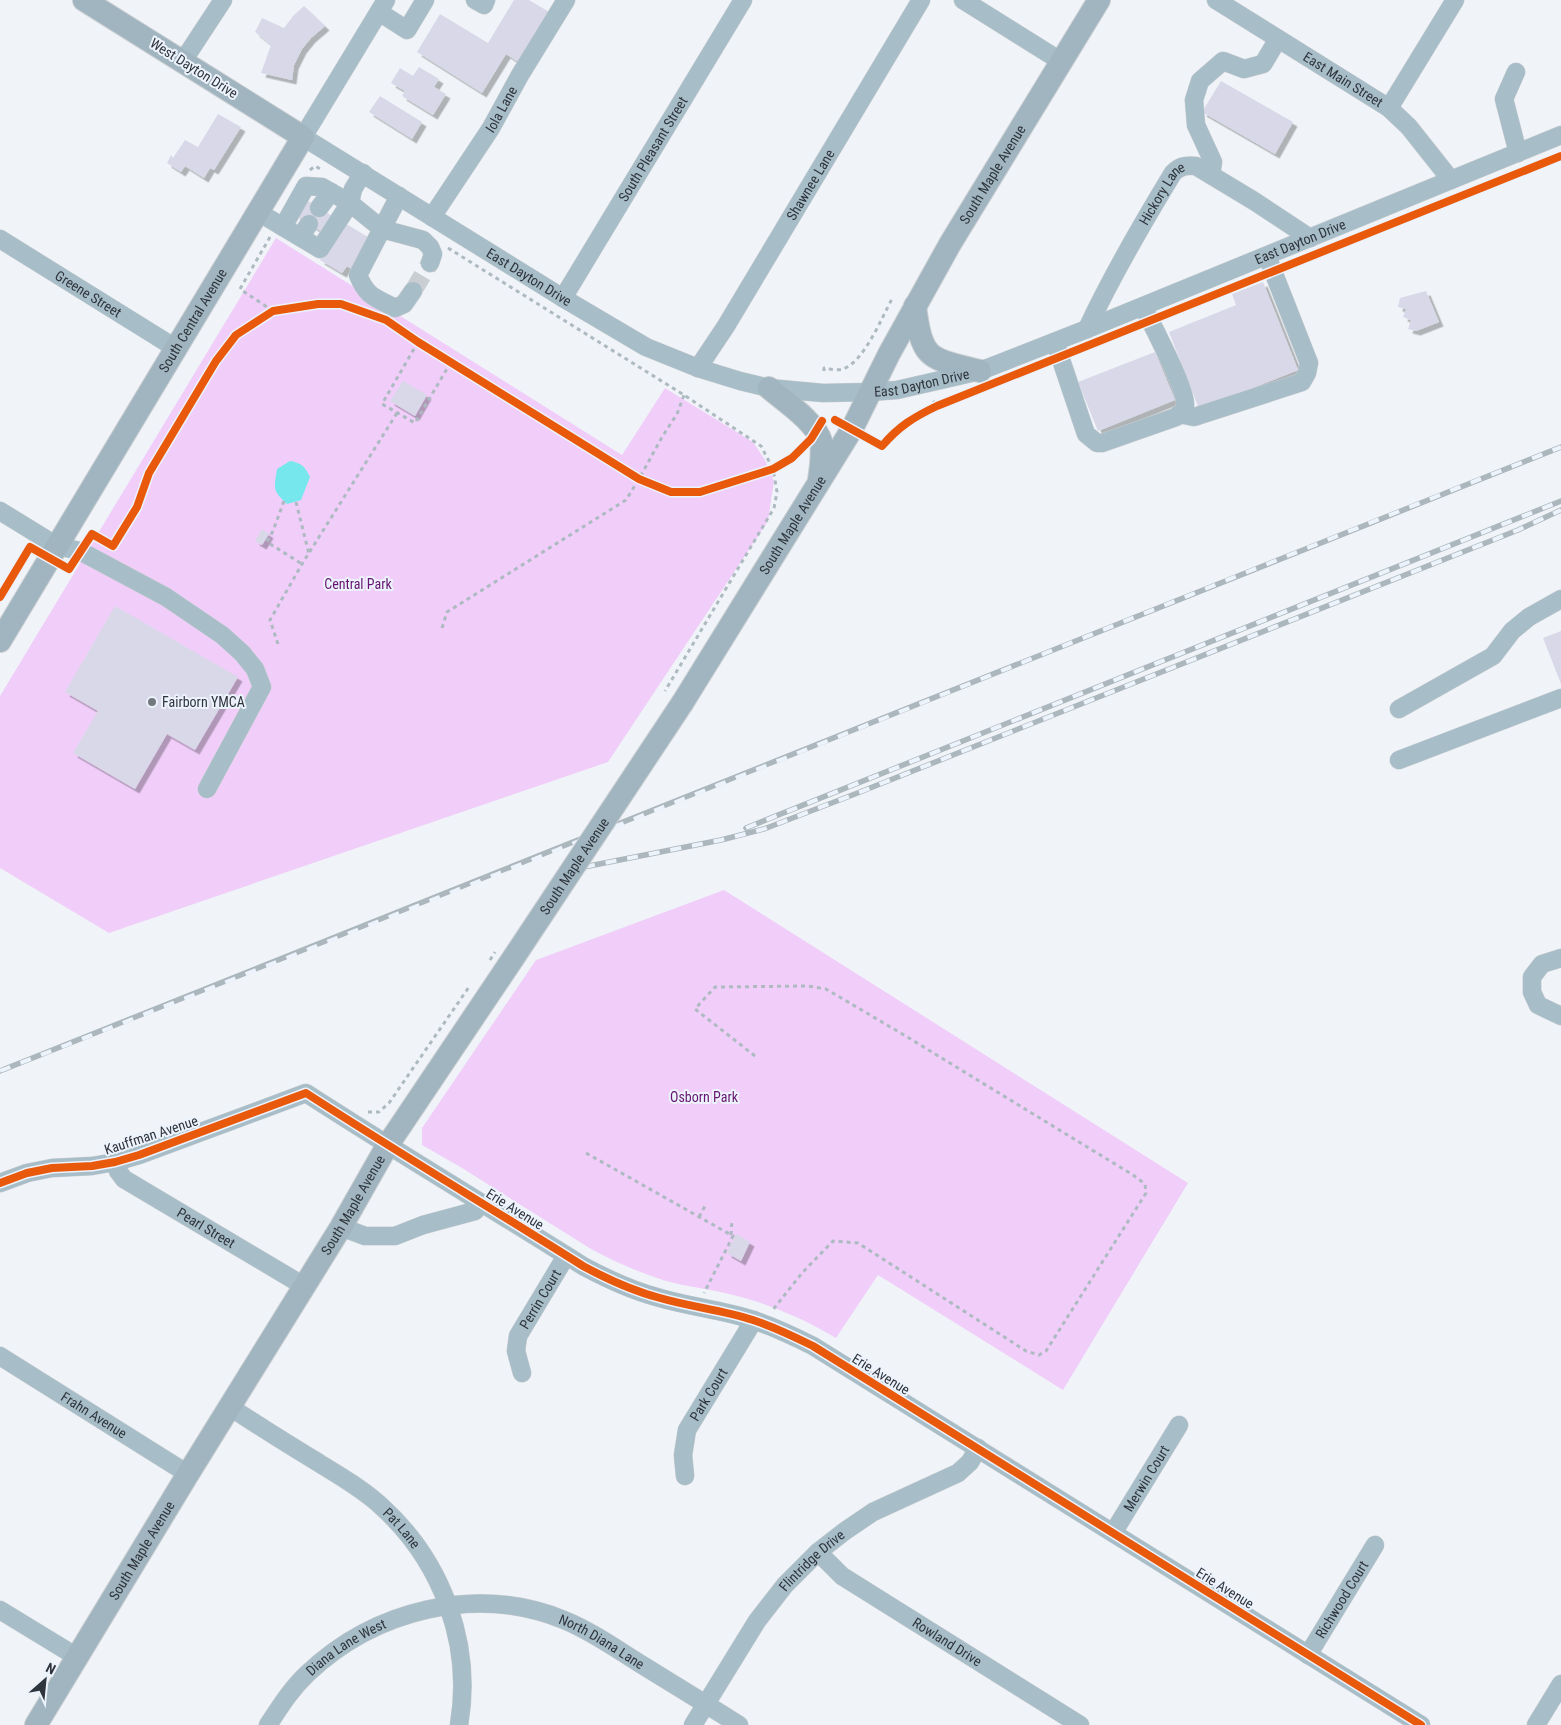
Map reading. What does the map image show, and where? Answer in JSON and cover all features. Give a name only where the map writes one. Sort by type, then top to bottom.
[{"type":"main road","name":"West Dayton Drive","points":[[84,0],[303,137]]},
{"type":"main road","name":"South Maple Avenue","points":[[36,1725],[341,1227],[387,1146],[514,957],[672,700],[852,430],[888,354],[950,244],[1099,0]]},
{"type":"main road","name":"South Central Avenue","points":[[0,641],[303,137]]},
{"type":"main road","points":[[915,306],[918,331],[922,344],[927,351],[944,362],[980,371]]},
{"type":"main road","points":[[769,388],[808,422],[820,440],[822,457],[818,483]]},
{"type":"street","points":[[184,61],[223,0]]},
{"type":"street","points":[[380,4],[406,30],[425,0]]},
{"type":"street","points":[[475,0],[484,5],[486,0]]},
{"type":"street","name":"Iola Lane","points":[[432,217],[492,128],[520,75],[566,0]]},
{"type":"street","name":"South Pleasant Street","points":[[563,298],[743,0]]},
{"type":"street","name":"Shawnee Lane","points":[[698,368],[731,317],[921,0]]},
{"type":"street","points":[[964,0],[1062,62]]},
{"type":"street","name":"East Main Street","points":[[1216,0],[1389,108],[1409,127],[1451,180]]},
{"type":"street","points":[[1389,108],[1455,0]]},
{"type":"street","name":"South Central Avenue","points":[[303,137],[380,4]]},
{"type":"street","points":[[1211,175],[1213,162],[1201,139],[1194,100],[1200,81],[1223,62],[1244,69],[1263,64],[1278,39]]},
{"type":"street","points":[[1516,72],[1504,99],[1518,152]]},
{"type":"street","name":"East Dayton Drive","points":[[303,137],[563,298],[646,347],[698,368],[769,388],[823,392],[870,392],[897,390],[980,371],[1561,135]]},
{"type":"street","name":"Hickory Lane","points":[[1087,329],[1103,295],[1173,173],[1179,168],[1187,165],[1196,166],[1310,238]]},
{"type":"street","points":[[258,212],[283,227],[305,231],[320,249],[350,203],[353,189],[363,173]]},
{"type":"street","points":[[283,227],[306,186],[322,187],[350,203],[382,229],[423,240],[430,247],[433,254],[430,263]]},
{"type":"street","points":[[319,208],[331,192]]},
{"type":"street","points":[[399,196],[389,212],[358,275],[364,290],[395,308],[404,304],[413,292]]},
{"type":"street","name":"Greene Street","points":[[0,239],[177,349]]},
{"type":"street","points":[[1179,414],[1194,417],[1302,382],[1308,373],[1309,363],[1267,256]]},
{"type":"street","points":[[1055,342],[1086,434],[1097,443],[1102,444],[1179,414],[1183,412],[1186,403],[1143,306]]},
{"type":"street","points":[[0,511],[57,546],[80,551],[166,598],[222,636],[242,653],[255,669],[262,687],[207,789]]},
{"type":"street","points":[[1399,709],[1493,656],[1512,631],[1530,617],[1561,599]]},
{"type":"street","points":[[1398,760],[1561,698]]},
{"type":"street","points":[[1561,958],[1542,964],[1532,977],[1532,992],[1538,1005],[1561,1016]]},
{"type":"street","name":"Erie Avenue","points":[[306,1093],[387,1146],[589,1270],[658,1298],[724,1312],[759,1322],[783,1331],[813,1346],[1421,1725]]},
{"type":"street","name":"Kauffman Avenue","points":[[0,1183],[27,1173],[52,1168],[92,1166],[139,1155],[306,1093]]},
{"type":"street","name":"Pearl Street","points":[[115,1162],[118,1171],[124,1179],[304,1286]]},
{"type":"street","points":[[341,1227],[365,1236],[395,1236],[423,1225],[475,1211],[482,1203]]},
{"type":"street","name":"Perrin Court","points":[[522,1373],[516,1351],[518,1336],[566,1256]]},
{"type":"street","name":"Park Court","points":[[685,1476],[683,1455],[687,1430],[759,1322]]},
{"type":"street","name":"Frahn Avenue","points":[[0,1356],[188,1474]]},
{"type":"street","name":"Pat Lane","points":[[230,1407],[358,1488],[382,1506],[422,1552],[437,1578],[449,1606],[458,1641],[462,1690],[459,1725]]},
{"type":"street","name":"Merwin Court","points":[[1113,1532],[1180,1425]]},
{"type":"street","name":"Flintridge Drive","points":[[693,1725],[757,1621],[785,1585],[818,1552],[873,1512],[958,1473],[970,1462],[978,1448]]},
{"type":"street","name":"Richwood Court","points":[[1308,1655],[1375,1545]]},
{"type":"street","name":"Rowland Drive","points":[[818,1552],[842,1576],[1080,1725]]},
{"type":"street","name":"North Diana Lane","points":[[449,1606],[478,1604],[507,1606],[535,1611],[561,1619],[594,1634],[739,1725]]},
{"type":"street","name":"Diana Lane West","points":[[268,1725],[283,1700],[306,1675],[344,1644],[362,1633],[389,1621],[425,1609],[449,1606]]},
{"type":"street","points":[[0,1610],[78,1657]]},
{"type":"street","points":[[1536,1725],[1561,1684]]},
{"type":"path","points":[[315,166],[322,171]]},
{"type":"path","points":[[440,243],[684,395],[760,446],[776,467],[777,492],[774,508],[672,700]]},
{"type":"path","points":[[240,289],[274,311]]},
{"type":"path","points":[[824,371],[824,368],[842,370],[853,364],[869,343],[892,299]]},
{"type":"path","points":[[266,316],[274,311],[282,310]]},
{"type":"path","points":[[410,336],[427,347]]},
{"type":"path","points":[[418,342],[382,404],[415,424],[451,362]]},
{"type":"path","points":[[443,357],[460,368]]},
{"type":"path","points":[[442,628],[447,612],[626,500],[677,414],[684,395]]},
{"type":"path","points":[[928,411],[935,404],[946,403]]},
{"type":"path","points":[[278,644],[270,620],[302,564],[397,413]]},
{"type":"path","points":[[764,472],[776,467]]},
{"type":"path","points":[[631,474],[647,482]]},
{"type":"path","points":[[284,501],[267,542],[302,564]]},
{"type":"path","points":[[296,502],[309,554]]},
{"type":"path","points":[[484,967],[490,960]]},
{"type":"path","points":[[364,1111],[370,1113],[379,1112],[389,1103],[474,981]]},
{"type":"path","points":[[755,1056],[695,1009],[715,987],[808,986],[826,990],[1134,1175],[1145,1184],[1146,1193],[1046,1351],[1039,1355],[1026,1351],[858,1243],[846,1241],[833,1241],[759,1322]]},
{"type":"path","points":[[586,1153],[731,1235]]},
{"type":"path","points":[[699,1217],[706,1204]]},
{"type":"path","points":[[697,1306],[733,1236],[731,1235],[732,1220]]},
{"type":"green space","name":"Central Park","points":[[276,238],[622,455],[665,388],[753,442],[765,460],[774,481],[768,521],[608,762],[109,933],[0,868],[0,696]]},
{"type":"green space","name":"Osborn Park","points":[[724,890],[1188,1183],[1063,1390],[878,1275],[836,1338],[799,1318],[760,1303],[725,1293],[666,1281],[618,1263],[591,1249],[422,1145],[422,1128],[536,960]]},
{"type":"water","points":[[290,461],[303,466],[310,477],[301,500],[287,504],[276,492],[275,485],[277,469]]},
{"type":"building","points":[[514,0],[529,0],[551,13],[520,63],[506,54],[482,93],[417,52],[440,14],[488,43]]},
{"type":"building","points":[[304,6],[325,26],[302,49],[294,65],[292,80],[261,73],[271,45],[255,32],[262,18],[284,28]]},
{"type":"building","points":[[419,67],[439,79],[434,87],[446,94],[433,115],[402,96],[405,91],[391,83],[400,68],[413,76]]},
{"type":"building","points":[[1221,81],[1293,122],[1275,154],[1202,112]]},
{"type":"building","points":[[380,96],[422,122],[412,139],[369,112]]},
{"type":"building","points":[[218,114],[241,127],[214,170],[210,168],[204,178],[185,166],[181,172],[167,163],[171,155],[173,158],[185,140],[198,147]]},
{"type":"building","points":[[305,199],[337,219],[327,235],[295,215]]},
{"type":"building","points":[[343,222],[368,237],[359,252],[362,254],[353,270],[347,266],[342,273],[320,260]]},
{"type":"building","points":[[1263,282],[1298,370],[1199,409],[1169,332],[1236,305],[1232,294]]},
{"type":"building","points":[[1426,291],[1439,322],[1416,331],[1408,329],[1411,320],[1403,317],[1406,309],[1398,307],[1400,298]]},
{"type":"building","points":[[1155,352],[1175,400],[1098,431],[1078,382]]},
{"type":"building","points":[[403,381],[427,395],[415,416],[390,401]]},
{"type":"building","points":[[262,529],[269,534],[262,545],[255,541]]},
{"type":"building","name":"Fairborn YMCA","points":[[115,606],[238,677],[195,750],[167,734],[135,789],[73,753],[98,711],[65,692]]},
{"type":"building","points":[[1561,631],[1561,684],[1543,638]]},
{"type":"building","points":[[736,1234],[750,1242],[741,1261],[727,1253]]},
{"type":"tunnel","points":[[413,291],[430,263]]},
{"type":"railway","points":[[0,1071],[1561,447]]},
{"type":"railway","points":[[746,828],[1561,501]]},
{"type":"railway","points":[[584,867],[721,840],[764,829],[1518,530],[1561,510]]},
{"type":"cycle path","points":[[835,420],[882,446],[907,423],[937,406],[1561,156]]},
{"type":"cycle path","points":[[0,597],[30,547],[69,569],[92,534],[113,546],[137,507],[149,473],[216,361],[236,335],[273,311],[318,304],[341,304],[386,320],[418,342],[639,479],[671,492],[700,492],[773,469],[792,458],[811,439],[822,421]]},
{"type":"cycle path","points":[[0,1183],[27,1173],[52,1168],[92,1166],[139,1155],[306,1093],[601,1276],[650,1295],[753,1320],[813,1346],[1421,1725]]},
{"type":"place","name":"Fairborn YMCA","points":[[152,702]]}]
